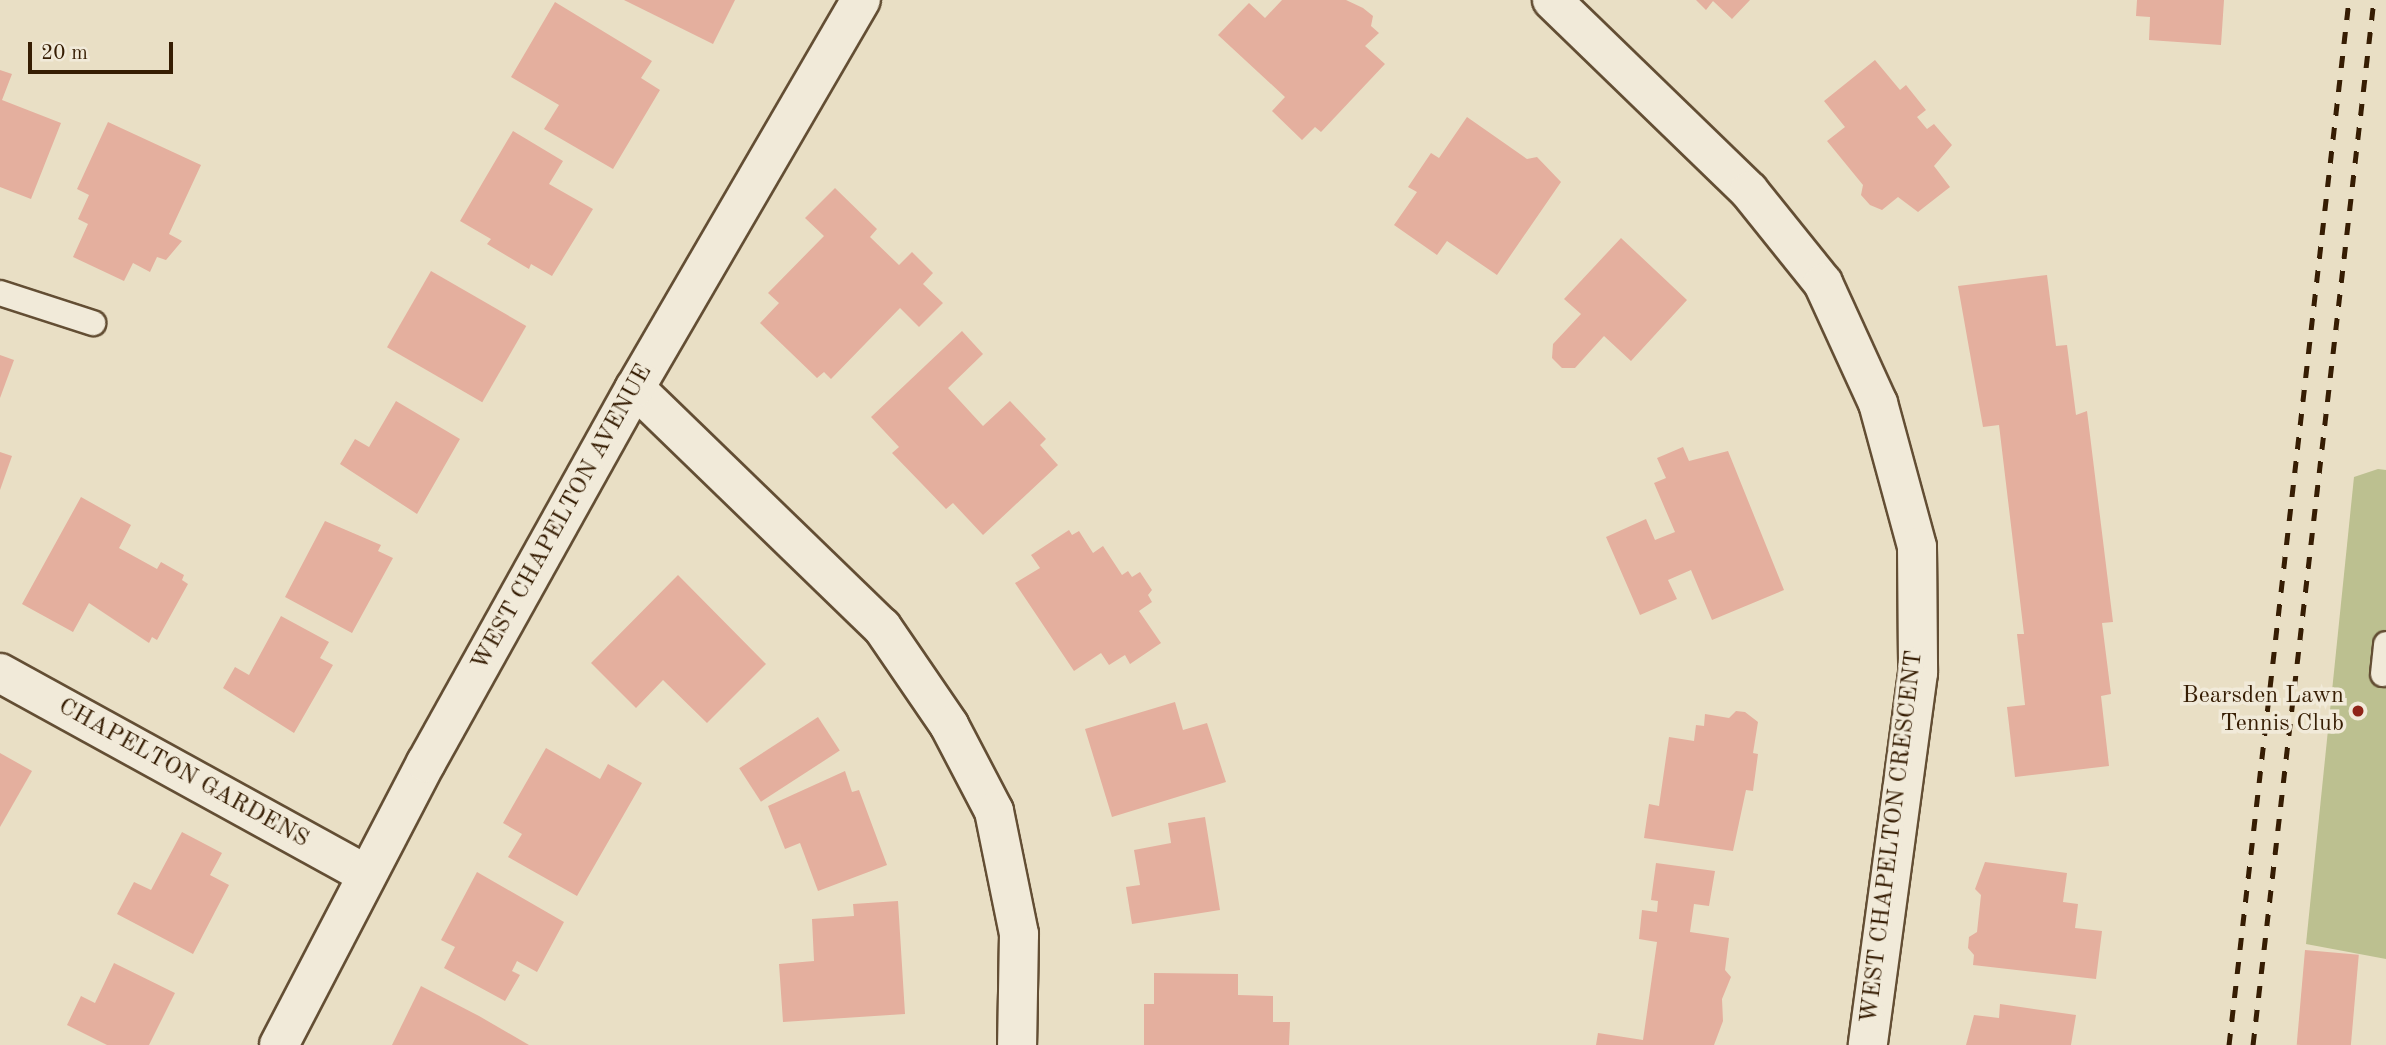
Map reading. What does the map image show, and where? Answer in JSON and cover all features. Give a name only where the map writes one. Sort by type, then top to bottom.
[{"type":"street","name":"WEST CHAPELTON AVENUE","points":[[279,1045],[365,874],[635,388],[861,0]]},
{"type":"street","name":"WEST CHAPELTON CRESCENT","points":[[1552,0],[1749,191],[1823,283],[1878,403],[1917,547],[1918,673],[1868,1045]]},
{"type":"street","points":[[635,388],[882,627],[949,724],[994,810],[1019,934],[1017,1045]]},
{"type":"street","name":"CHAPELTON GARDENS","points":[[0,673],[365,874]]},
{"type":"lane","points":[[0,293],[93,323]]},
{"type":"lane","points":[[2383,674],[2386,644]]},
{"type":"green space","name":"Bearsden Lawn Tennis Club","points":[[2378,469],[2386,470],[2386,959],[2306,944],[2354,477]]},
{"type":"building","points":[[624,0],[735,0],[713,44]]},
{"type":"building","points":[[1282,0],[1346,0],[1363,8],[1373,16],[1371,26],[1379,33],[1365,46],[1385,64],[1321,132],[1315,127],[1302,140],[1272,111],[1285,97],[1218,35],[1249,3],[1265,18]]},
{"type":"building","points":[[1696,0],[1750,0],[1732,19],[1713,1],[1706,10]]},
{"type":"building","points":[[2137,0],[2224,0],[2221,45],[2149,40],[2150,17],[2136,16]]},
{"type":"building","points":[[555,2],[652,61],[641,78],[660,90],[613,169],[544,129],[559,105],[511,77]]},
{"type":"building","points":[[1875,60],[1900,90],[1906,85],[1926,110],[1917,117],[1927,129],[1934,124],[1952,145],[1934,166],[1950,187],[1918,212],[1898,197],[1882,210],[1870,205],[1861,195],[1863,185],[1827,141],[1845,127],[1824,101]]},
{"type":"building","points":[[0,70],[12,74],[2,100],[61,123],[31,199],[0,187]]},
{"type":"building","points":[[1467,117],[1527,159],[1537,157],[1561,182],[1497,275],[1447,241],[1437,255],[1394,225],[1417,192],[1408,187],[1431,153],[1439,158]]},
{"type":"building","points":[[108,122],[201,165],[169,234],[182,241],[166,260],[157,257],[150,272],[133,263],[124,281],[73,257],[88,224],[78,219],[89,195],[77,189]]},
{"type":"building","points":[[513,131],[563,161],[549,184],[593,209],[552,276],[531,264],[529,269],[487,244],[491,239],[460,221]]},
{"type":"building","points":[[835,188],[877,229],[870,237],[899,265],[912,252],[933,273],[923,284],[943,303],[919,327],[900,308],[831,379],[824,372],[817,378],[760,323],[779,303],[768,293],[824,236],[805,218]]},
{"type":"building","points":[[1621,238],[1687,300],[1631,361],[1604,336],[1575,368],[1562,368],[1552,358],[1553,344],[1581,314],[1564,299]]},
{"type":"building","points":[[431,271],[526,326],[482,402],[387,347]]},
{"type":"building","points":[[2047,275],[2056,346],[2067,345],[2076,415],[2087,411],[2113,622],[2102,623],[2111,694],[2101,696],[2109,766],[2015,777],[2007,707],[2025,705],[2017,634],[2024,634],[1999,425],[1983,427],[1958,286]]},
{"type":"building","points":[[962,331],[983,354],[948,388],[983,426],[1010,401],[1046,439],[1040,445],[1058,465],[983,535],[953,503],[946,509],[892,453],[899,447],[871,417]]},
{"type":"building","points":[[0,355],[14,360],[0,398]]},
{"type":"building","points":[[396,401],[460,439],[417,514],[340,464],[355,439],[369,447]]},
{"type":"building","points":[[1683,447],[1689,461],[1728,451],[1784,590],[1712,620],[1691,570],[1668,580],[1677,599],[1640,615],[1606,537],[1646,519],[1655,540],[1675,532],[1654,483],[1666,478],[1657,458]]},
{"type":"building","points":[[0,452],[12,456],[0,490]]},
{"type":"building","points":[[81,497],[131,525],[119,548],[157,569],[161,562],[184,575],[182,580],[188,584],[157,640],[152,637],[149,643],[89,603],[73,632],[22,604]]},
{"type":"building","points":[[325,521],[381,545],[378,551],[393,558],[352,633],[285,597]]},
{"type":"building","points":[[1069,530],[1072,535],[1079,531],[1093,553],[1103,546],[1122,575],[1128,571],[1132,577],[1140,572],[1152,590],[1148,595],[1152,602],[1139,611],[1161,643],[1130,664],[1125,655],[1109,665],[1101,653],[1074,671],[1015,583],[1040,568],[1031,555]]},
{"type":"building","points":[[678,575],[766,664],[707,723],[663,680],[636,708],[591,663]]},
{"type":"building","points":[[281,616],[329,642],[320,658],[333,665],[294,733],[223,688],[235,667],[249,675]]},
{"type":"building","points":[[1175,702],[1183,730],[1207,723],[1226,782],[1112,817],[1085,729]]},
{"type":"building","points":[[1736,711],[1745,712],[1758,722],[1753,753],[1758,754],[1753,791],[1746,790],[1733,851],[1644,838],[1649,804],[1659,806],[1669,737],[1694,741],[1696,725],[1704,726],[1705,714],[1729,718]]},
{"type":"building","points":[[818,717],[840,751],[761,802],[739,768]]},
{"type":"building","points":[[546,748],[600,779],[608,764],[642,783],[577,896],[508,857],[522,834],[503,823]]},
{"type":"building","points":[[0,753],[32,771],[0,827]]},
{"type":"building","points":[[845,771],[852,792],[859,790],[887,865],[818,891],[800,843],[785,849],[768,806]]},
{"type":"building","points":[[1205,817],[1220,910],[1132,924],[1126,887],[1140,885],[1134,850],[1171,843],[1168,823]]},
{"type":"building","points":[[182,832],[222,853],[210,875],[229,885],[193,954],[117,914],[134,882],[151,890]]},
{"type":"building","points":[[1985,862],[2067,873],[2063,902],[2078,904],[2075,928],[2102,931],[2096,979],[1973,965],[1974,955],[1968,948],[1969,937],[1977,932],[1981,895],[1975,889]]},
{"type":"building","points":[[1656,863],[1715,871],[1709,906],[1694,904],[1690,932],[1729,938],[1725,970],[1731,977],[1722,999],[1723,1021],[1714,1045],[1596,1045],[1598,1033],[1643,1040],[1657,942],[1639,939],[1642,910],[1657,912],[1658,901],[1651,900]]},
{"type":"building","points":[[477,872],[564,922],[537,972],[517,961],[512,971],[520,975],[505,1001],[444,968],[455,947],[441,940]]},
{"type":"building","points":[[898,901],[905,1014],[783,1022],[779,964],[814,961],[812,919],[854,916],[853,904]]},
{"type":"building","points":[[2305,950],[2359,955],[2351,1045],[2297,1045]]},
{"type":"building","points":[[114,963],[175,993],[149,1045],[107,1045],[67,1025],[81,996],[95,1003]]},
{"type":"building","points":[[1154,973],[1238,974],[1238,995],[1273,996],[1273,1022],[1290,1022],[1289,1045],[1144,1045],[1144,1004],[1154,1004]]},
{"type":"building","points":[[421,986],[479,1016],[529,1045],[392,1045]]},
{"type":"building","points":[[2000,1004],[2076,1015],[2071,1045],[1966,1045],[1974,1015],[1999,1018]]},
{"type":"railway","points":[[2229,1045],[2349,0]]},
{"type":"railway","points":[[2253,1045],[2374,0]]},
{"type":"place","name":"Bearsden Lawn Tennis Club","points":[[2358,711]]}]
